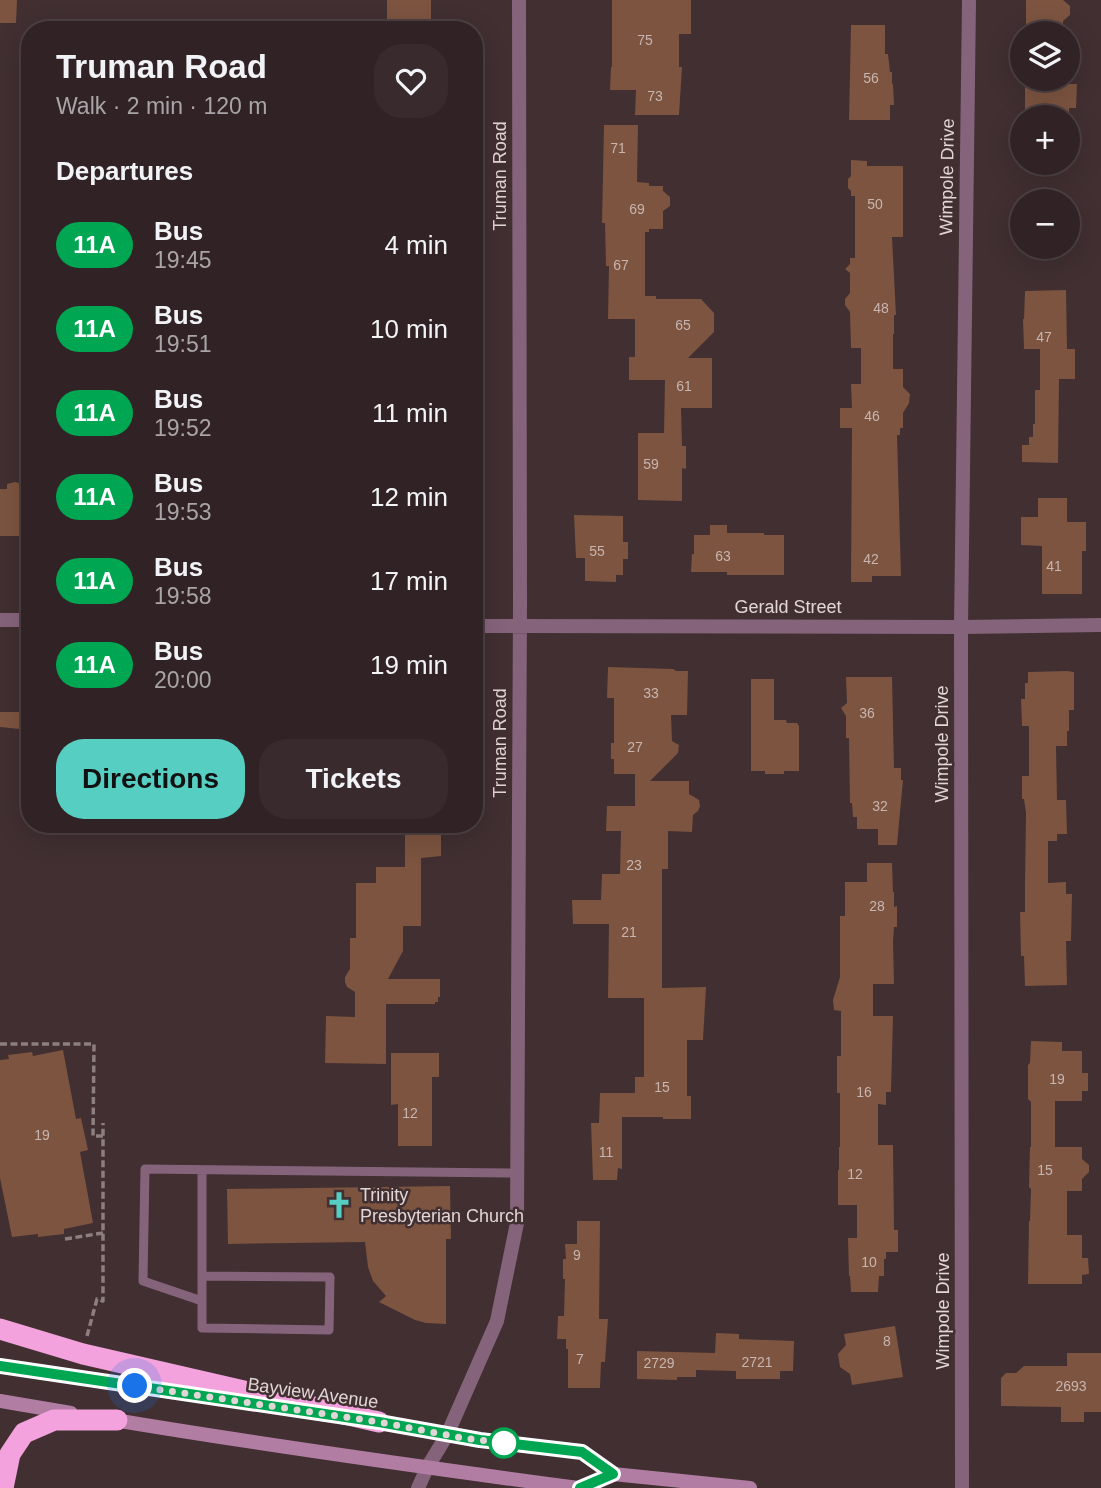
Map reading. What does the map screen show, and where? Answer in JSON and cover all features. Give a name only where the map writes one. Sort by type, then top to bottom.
[{"type":"highway","points":[[0,1329],[83,1354],[379,1422]]},
{"type":"highway","points":[[3,1488],[10,1454],[24,1433],[54,1420],[117,1420]]},
{"type":"main road","name":"Bayview Avenue","points":[[0,1366],[379,1422],[480,1440],[582,1452],[613,1474]]},
{"type":"main road","name":"Bayview Avenue","points":[[0,1401],[217,1437],[579,1488],[613,1474],[750,1488]]},
{"type":"street","name":"Truman Road","points":[[418,1488],[447,1435],[497,1321],[517,1223],[519,0]]},
{"type":"street","name":"Wimpole Drive","points":[[962,1488],[961,627],[969,0]]},
{"type":"street","points":[[0,620],[21,620]]},
{"type":"street","name":"Gerald Street","points":[[483,626],[1101,625]]},
{"type":"lane","points":[[202,1301],[142,1281],[145,1169],[517,1173]]},
{"type":"lane","points":[[202,1171],[202,1276],[202,1328],[329,1330],[330,1277],[202,1276]]},
{"type":"path","points":[[0,1044],[94,1044],[93,1136],[103,1136]]},
{"type":"path","points":[[85,1343],[97,1299],[103,1301],[103,1123]]},
{"type":"path","points":[[65,1239],[103,1233]]},
{"type":"building","points":[[0,0],[17,0],[16,23],[0,23]]},
{"type":"building","points":[[387,0],[431,0],[431,21],[387,21]]},
{"type":"building","points":[[612,0],[691,0],[691,34],[679,34],[679,67],[682,67],[679,115],[635,115],[636,90],[610,90]]},
{"type":"building","points":[[1026,0],[1063,0],[1070,6],[1070,15],[1063,21],[1026,21]]},
{"type":"building","points":[[851,25],[885,25],[885,54],[888,54],[893,84],[894,105],[890,105],[890,120],[849,120]]},
{"type":"building","points":[[1025,91],[1077,91],[1076,105],[1025,105]]},
{"type":"building","points":[[604,125],[638,125],[637,182],[649,183],[649,186],[663,186],[663,191],[670,197],[670,206],[663,211],[663,229],[649,229],[649,232],[645,232],[645,296],[656,296],[656,299],[701,299],[714,313],[714,332],[688,358],[712,358],[712,408],[681,408],[682,446],[686,446],[686,469],[682,468],[682,501],[638,500],[638,433],[664,433],[665,380],[629,380],[629,357],[635,357],[635,319],[608,319],[609,266],[606,266],[605,223],[602,223]]},
{"type":"building","points":[[851,160],[867,161],[867,166],[903,166],[903,237],[892,237],[896,315],[893,369],[903,369],[903,387],[910,394],[909,403],[903,413],[903,428],[900,428],[900,435],[897,435],[901,576],[872,576],[872,582],[851,582],[852,428],[840,428],[840,408],[852,408],[851,384],[861,384],[861,348],[851,348],[850,312],[845,305],[845,299],[850,293],[850,273],[845,269],[850,264],[850,258],[855,258],[855,196],[851,196],[848,188]]},
{"type":"building","points":[[1066,290],[1067,349],[1075,349],[1075,379],[1059,379],[1058,463],[1022,462],[1022,445],[1029,445],[1029,437],[1033,437],[1035,390],[1040,390],[1040,349],[1024,349],[1025,291]]},
{"type":"building","points":[[7,484],[21,484],[21,536],[0,536],[0,489],[7,489]]},
{"type":"building","points":[[1038,498],[1067,498],[1067,522],[1086,522],[1086,551],[1082,551],[1082,594],[1042,594],[1042,546],[1021,545],[1021,517],[1038,517]]},
{"type":"building","points":[[574,515],[623,516],[623,542],[628,542],[628,559],[623,559],[623,575],[616,575],[616,582],[585,581],[585,558],[576,558]]},
{"type":"building","points":[[710,525],[727,525],[727,533],[784,535],[784,575],[691,572],[694,535],[710,535]]},
{"type":"building","points":[[608,667],[688,671],[687,715],[671,715],[672,741],[679,745],[678,753],[650,781],[689,781],[689,794],[699,800],[700,806],[693,815],[692,832],[668,831],[668,869],[662,869],[662,988],[706,987],[703,1040],[687,1040],[687,1096],[691,1096],[691,1119],[622,1117],[622,1169],[618,1168],[617,1180],[593,1180],[591,1123],[599,1123],[600,1093],[635,1093],[635,1077],[644,1077],[644,998],[608,998],[609,924],[573,924],[572,900],[601,900],[602,874],[620,874],[621,831],[606,831],[607,806],[635,806],[635,774],[614,774],[614,759],[611,759],[611,743],[614,743],[614,698],[607,698]]},
{"type":"building","points":[[1028,672],[1074,672],[1074,710],[1069,710],[1067,746],[1056,746],[1057,800],[1066,800],[1067,834],[1057,834],[1057,841],[1048,841],[1048,883],[1066,882],[1066,894],[1072,894],[1071,941],[1066,941],[1067,985],[1025,986],[1020,912],[1025,912],[1026,813],[1022,799],[1022,776],[1029,776],[1029,726],[1022,726],[1021,699],[1025,699]]},
{"type":"building","points":[[846,677],[892,677],[894,768],[901,768],[903,780],[897,845],[878,845],[878,829],[857,829],[857,817],[853,817],[850,803],[849,738],[846,738],[846,716],[841,708],[847,703]]},
{"type":"building","points":[[751,679],[774,679],[774,720],[786,720],[787,723],[797,723],[799,726],[799,771],[765,774],[765,771],[751,771]]},
{"type":"building","points":[[0,712],[21,712],[21,729],[0,727]]},
{"type":"building","points":[[405,833],[441,833],[441,856],[421,858],[421,926],[403,926],[403,951],[388,979],[440,979],[438,1002],[386,1004],[386,1064],[325,1063],[326,1016],[355,1017],[355,992],[347,987],[345,977],[350,969],[350,938],[356,938],[356,883],[376,883],[376,867],[405,867]]},
{"type":"building","points":[[867,863],[892,863],[894,907],[897,906],[897,927],[894,927],[893,941],[894,984],[873,984],[873,1016],[893,1016],[891,1092],[886,1092],[886,1105],[878,1104],[878,1145],[893,1145],[894,1230],[898,1230],[898,1252],[886,1252],[884,1276],[879,1276],[878,1292],[851,1292],[848,1238],[857,1238],[857,1205],[838,1205],[840,1093],[837,1093],[837,1056],[841,1056],[841,1011],[834,1010],[833,1000],[840,977],[840,916],[845,916],[845,882],[867,882]]},
{"type":"building","points":[[1031,1041],[1062,1042],[1062,1051],[1082,1051],[1082,1073],[1088,1073],[1088,1091],[1082,1091],[1082,1101],[1055,1101],[1055,1147],[1082,1147],[1082,1159],[1089,1165],[1089,1172],[1082,1179],[1082,1191],[1067,1191],[1067,1235],[1082,1235],[1082,1258],[1088,1258],[1089,1274],[1082,1275],[1082,1284],[1028,1284],[1031,1102],[1028,1099],[1028,1065]]},
{"type":"building","points":[[63,1050],[76,1119],[81,1118],[88,1150],[80,1152],[93,1223],[64,1229],[64,1234],[12,1237],[0,1178],[0,1060],[9,1059],[8,1055],[32,1052],[33,1056]]},
{"type":"building","points":[[391,1053],[439,1053],[439,1077],[432,1077],[432,1146],[398,1146],[398,1104],[391,1105]]},
{"type":"building","name":"Trinity Presbyterian Church","points":[[450,1186],[451,1239],[446,1239],[446,1324],[415,1320],[379,1302],[386,1296],[373,1281],[365,1242],[228,1244],[227,1189]]},
{"type":"building","points":[[577,1221],[600,1221],[599,1319],[608,1319],[600,1388],[568,1388],[566,1339],[557,1339],[558,1316],[564,1316],[565,1244],[577,1244]]},
{"type":"building","points":[[895,1326],[903,1377],[852,1385],[850,1374],[840,1367],[838,1354],[846,1345],[844,1334]]},
{"type":"building","points":[[716,1333],[739,1334],[739,1339],[794,1341],[793,1371],[780,1371],[780,1379],[736,1379],[736,1371],[696,1370],[696,1377],[677,1377],[677,1380],[637,1379],[637,1351],[715,1353]]},
{"type":"building","points":[[1067,1353],[1101,1353],[1101,1412],[1084,1412],[1084,1422],[1061,1422],[1061,1407],[1001,1406],[1001,1378],[1006,1373],[1016,1373],[1024,1366],[1067,1366]]},
{"type":"bus line","name":"11A","points":[[0,1366],[379,1422],[480,1440],[582,1452],[613,1474],[580,1488]]},
{"type":"place","name":"Trinity Presbyterian Church","points":[[339,1205]]},
{"type":"route","points":[[135,1386],[504,1443]]}]
